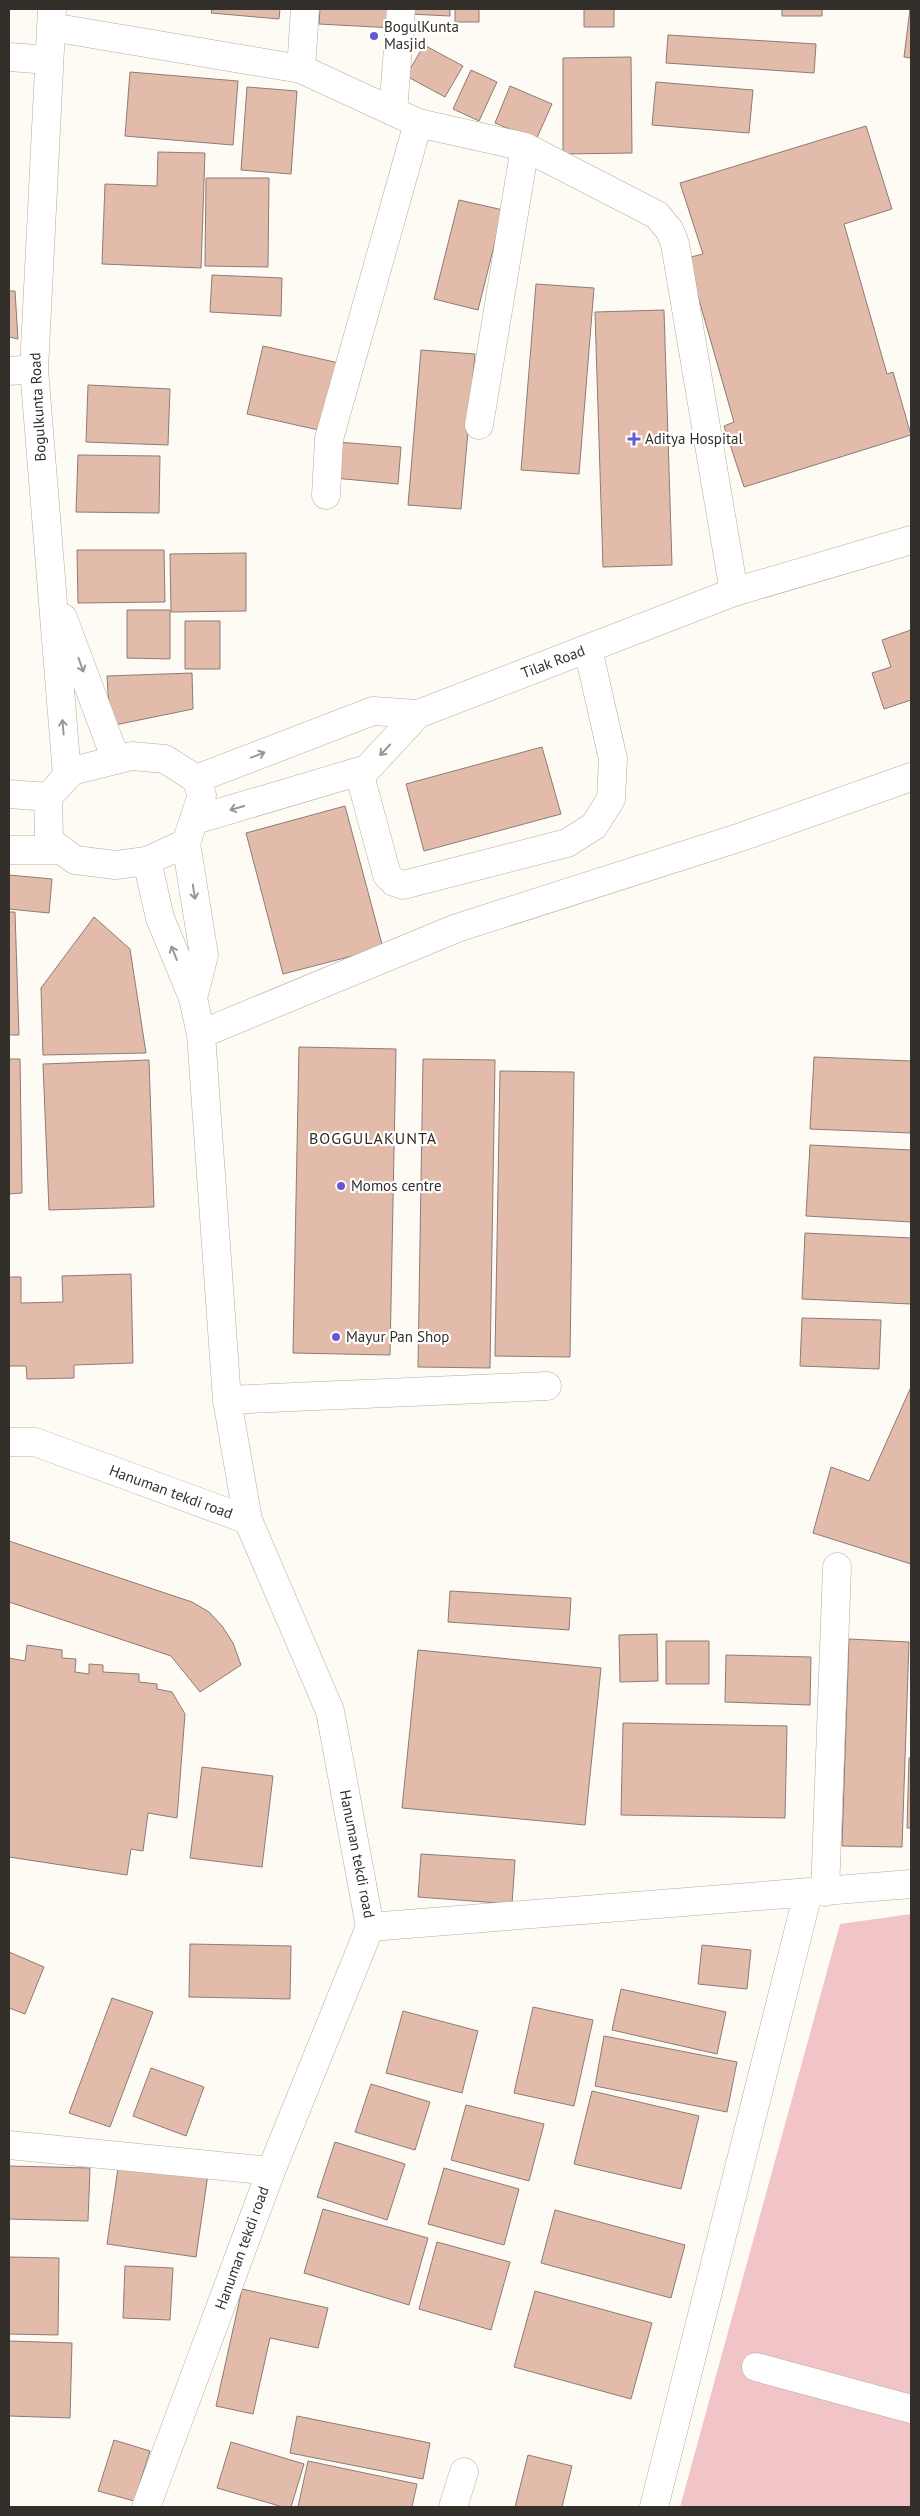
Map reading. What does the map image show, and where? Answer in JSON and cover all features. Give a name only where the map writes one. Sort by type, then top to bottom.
[{"type":"street","points":[[301,69],[306,9]]},
{"type":"street","points":[[326,495],[329,439],[406,117],[401,9]]},
{"type":"street","points":[[52,18],[301,69],[406,117],[525,147],[657,215],[670,232],[675,244],[734,592]]},
{"type":"street","name":"Bogulkunta Road","points":[[52,18],[21,370],[52,586],[67,776]]},
{"type":"street","points":[[9,58],[49,60]]},
{"type":"street","points":[[479,425],[525,147]]},
{"type":"street","name":"Tilak Road","points":[[196,778],[373,710],[418,714],[734,592],[911,540]]},
{"type":"street","points":[[52,586],[116,760]]},
{"type":"street","points":[[359,772],[388,875],[394,882],[403,885],[567,844],[594,826],[611,799],[613,759],[588,649]]},
{"type":"street","points":[[193,998],[204,955],[190,832],[202,795],[196,778],[165,759],[132,756],[72,770],[48,797],[49,841],[75,860],[115,865],[146,861],[190,832],[367,769],[418,714]]},
{"type":"street","points":[[200,1034],[457,928],[741,837],[911,777]]},
{"type":"street","points":[[9,794],[48,797]]},
{"type":"street","points":[[9,850],[62,850]]},
{"type":"street","points":[[146,861],[160,918],[193,998],[200,1034],[227,1400],[248,1520]]},
{"type":"street","points":[[227,1400],[547,1386]]},
{"type":"street","name":"Hanuman tekdi road","points":[[9,1442],[35,1442],[248,1520],[330,1711],[370,1927],[271,2171],[146,2507]]},
{"type":"street","points":[[654,2507],[817,1892],[837,1567]]},
{"type":"street","points":[[370,1927],[911,1884]]},
{"type":"street","points":[[9,2145],[271,2171]]},
{"type":"street","points":[[756,2367],[911,2409]]},
{"type":"street","points":[[454,2507],[464,2472]]},
{"type":"shaded area","points":[[911,1914],[911,2507],[680,2507],[840,1924]]},
{"type":"building","points":[[212,9],[280,9],[279,19],[211,13]]},
{"type":"building","points":[[320,9],[395,9],[394,28],[319,24]]},
{"type":"building","points":[[410,9],[450,9],[450,16],[409,14]]},
{"type":"building","points":[[455,9],[479,9],[479,22],[455,22]]},
{"type":"building","points":[[584,9],[614,9],[614,27],[584,27]]},
{"type":"building","points":[[782,9],[822,9],[822,16],[782,16]]},
{"type":"building","points":[[911,9],[911,58],[904,57]]},
{"type":"building","points":[[668,35],[816,44],[814,73],[666,63]]},
{"type":"building","points":[[424,45],[463,66],[445,97],[406,76]]},
{"type":"building","points":[[631,57],[632,153],[563,154],[563,58]]},
{"type":"building","points":[[471,70],[497,82],[479,121],[453,109]]},
{"type":"building","points":[[130,72],[238,81],[233,145],[125,136]]},
{"type":"building","points":[[656,82],[753,90],[749,133],[652,125]]},
{"type":"building","points":[[510,86],[552,104],[536,140],[495,123]]},
{"type":"building","points":[[247,87],[297,91],[291,174],[241,170]]},
{"type":"building","points":[[866,126],[892,209],[844,224],[887,374],[893,372],[911,435],[744,487],[724,426],[734,422],[687,258],[703,254],[680,183]]},
{"type":"building","points":[[158,152],[205,153],[201,268],[102,264],[105,184],[157,186]]},
{"type":"building","points":[[206,178],[269,178],[268,267],[205,266]]},
{"type":"building","points":[[459,200],[503,210],[478,310],[434,299]]},
{"type":"building","points":[[212,275],[282,278],[281,316],[210,312]]},
{"type":"building","points":[[536,284],[594,288],[579,474],[521,470]]},
{"type":"building","points":[[9,291],[15,291],[18,339],[9,337]]},
{"type":"building","name":"Aditya Hospital","points":[[664,310],[672,565],[603,567],[595,312]]},
{"type":"building","points":[[263,346],[339,363],[323,431],[247,414]]},
{"type":"building","points":[[421,350],[475,354],[461,509],[408,505]]},
{"type":"building","points":[[88,385],[170,389],[168,445],[86,442]]},
{"type":"building","points":[[337,442],[401,447],[398,484],[334,478]]},
{"type":"building","points":[[78,455],[160,456],[159,513],[76,512]]},
{"type":"building","points":[[77,550],[164,550],[165,602],[78,603]]},
{"type":"building","points":[[246,553],[246,611],[171,612],[170,554]]},
{"type":"building","points":[[127,610],[170,610],[170,659],[127,658]]},
{"type":"building","points":[[185,621],[220,621],[220,669],[185,669]]},
{"type":"building","points":[[911,630],[911,700],[884,709],[872,673],[891,667],[882,640]]},
{"type":"building","points":[[192,673],[193,709],[110,726],[107,676]]},
{"type":"building","points":[[542,747],[561,814],[424,851],[406,784]]},
{"type":"building","points":[[345,806],[383,948],[283,974],[246,833]]},
{"type":"building","points":[[9,875],[52,879],[49,913],[9,909]]},
{"type":"building","points":[[9,912],[15,912],[19,1035],[9,1035]]},
{"type":"building","points":[[94,917],[130,949],[146,1053],[43,1055],[41,988]]},
{"type":"building","points":[[299,1047],[396,1049],[390,1355],[293,1353]]},
{"type":"building","points":[[814,1057],[911,1061],[911,1133],[810,1129]]},
{"type":"building","points":[[9,1059],[20,1059],[22,1193],[9,1194]]},
{"type":"building","points":[[423,1059],[495,1060],[490,1368],[418,1367]]},
{"type":"building","points":[[149,1060],[154,1207],[49,1210],[43,1064]]},
{"type":"building","points":[[500,1071],[574,1072],[570,1357],[495,1356]]},
{"type":"building","points":[[810,1145],[911,1150],[911,1222],[806,1216]]},
{"type":"building","points":[[805,1233],[911,1238],[911,1304],[802,1299]]},
{"type":"building","points":[[131,1274],[133,1363],[74,1365],[74,1378],[27,1379],[26,1366],[9,1366],[9,1277],[21,1277],[21,1303],[63,1302],[62,1276]]},
{"type":"building","points":[[802,1318],[881,1320],[879,1369],[800,1366]]},
{"type":"building","points":[[911,1387],[911,1564],[813,1533],[831,1467],[869,1481]]},
{"type":"building","points":[[9,1541],[192,1602],[209,1612],[222,1626],[233,1643],[241,1665],[200,1692],[171,1656],[9,1602]]},
{"type":"building","points":[[450,1591],[571,1598],[569,1630],[448,1622]]},
{"type":"building","points":[[657,1634],[658,1681],[620,1682],[619,1635]]},
{"type":"building","points":[[849,1639],[909,1642],[902,1847],[842,1846]]},
{"type":"building","points":[[666,1641],[709,1641],[709,1684],[666,1684]]},
{"type":"building","points":[[27,1645],[62,1650],[62,1658],[76,1659],[75,1672],[89,1674],[89,1664],[103,1665],[103,1672],[139,1674],[139,1682],[157,1684],[157,1689],[172,1692],[185,1714],[177,1818],[148,1813],[143,1851],[131,1849],[127,1875],[9,1857],[9,1658],[25,1661]]},
{"type":"building","points":[[418,1650],[601,1668],[585,1825],[402,1808]]},
{"type":"building","points":[[726,1655],[811,1657],[810,1705],[725,1702]]},
{"type":"building","points":[[623,1723],[787,1726],[785,1818],[621,1815]]},
{"type":"building","points":[[909,1758],[911,1758],[911,1828],[907,1828]]},
{"type":"building","points":[[202,1767],[273,1776],[262,1867],[190,1858]]},
{"type":"building","points":[[421,1854],[515,1860],[512,1904],[418,1897]]},
{"type":"building","points":[[190,1944],[291,1946],[290,1999],[189,1997]]},
{"type":"building","points":[[702,1945],[751,1950],[747,1989],[698,1984]]},
{"type":"building","points":[[9,1952],[44,1967],[25,2014],[9,2008]]},
{"type":"building","points":[[621,1989],[726,2012],[717,2054],[612,2030]]},
{"type":"building","points":[[112,1998],[153,2012],[110,2127],[69,2113]]},
{"type":"building","points":[[533,2007],[593,2020],[574,2106],[514,2093]]},
{"type":"building","points":[[403,2011],[478,2031],[462,2093],[386,2073]]},
{"type":"building","points":[[604,2036],[737,2062],[727,2112],[595,2086]]},
{"type":"building","points":[[151,2068],[204,2087],[186,2136],[133,2116]]},
{"type":"building","points":[[371,2084],[430,2102],[415,2150],[355,2132]]},
{"type":"building","points":[[592,2091],[699,2116],[681,2189],[574,2164]]},
{"type":"building","points":[[466,2105],[544,2124],[529,2181],[451,2160]]},
{"type":"building","points":[[335,2142],[405,2164],[387,2220],[317,2197]]},
{"type":"building","points":[[119,2161],[208,2174],[196,2257],[107,2244]]},
{"type":"building","points":[[9,2166],[90,2168],[88,2221],[9,2219]]},
{"type":"building","points":[[444,2168],[519,2189],[504,2245],[428,2224]]},
{"type":"building","points":[[323,2209],[428,2238],[409,2305],[304,2273]]},
{"type":"building","points":[[555,2210],[685,2245],[671,2298],[541,2263]]},
{"type":"building","points":[[437,2242],[510,2262],[491,2330],[419,2309]]},
{"type":"building","points":[[9,2257],[59,2258],[58,2335],[9,2334]]},
{"type":"building","points":[[125,2266],[173,2268],[170,2320],[123,2318]]},
{"type":"building","points":[[242,2289],[328,2308],[318,2348],[270,2338],[253,2414],[216,2406]]},
{"type":"building","points":[[535,2291],[652,2323],[631,2399],[514,2367]]},
{"type":"building","points":[[9,2341],[72,2343],[70,2418],[9,2416]]},
{"type":"building","points":[[297,2416],[430,2443],[423,2479],[290,2453]]},
{"type":"building","points":[[114,2440],[150,2451],[134,2501],[98,2491]]},
{"type":"building","points":[[231,2442],[304,2464],[291,2507],[283,2507],[217,2488]]},
{"type":"building","points":[[528,2455],[572,2466],[562,2507],[515,2507]]},
{"type":"building","points":[[308,2461],[417,2484],[412,2507],[298,2507]]},
{"type":"place","name":"BogulKunta Masjid","points":[[374,36]]},
{"type":"place","name":"Aditya Hospital","points":[[634,439]]},
{"type":"place","name":"Momos centre","points":[[341,1186]]},
{"type":"place","name":"Mayur Pan Shop","points":[[336,1337]]},
{"type":"district","name":"BOGGULAKUNTA","points":[[373,1138]]}]
